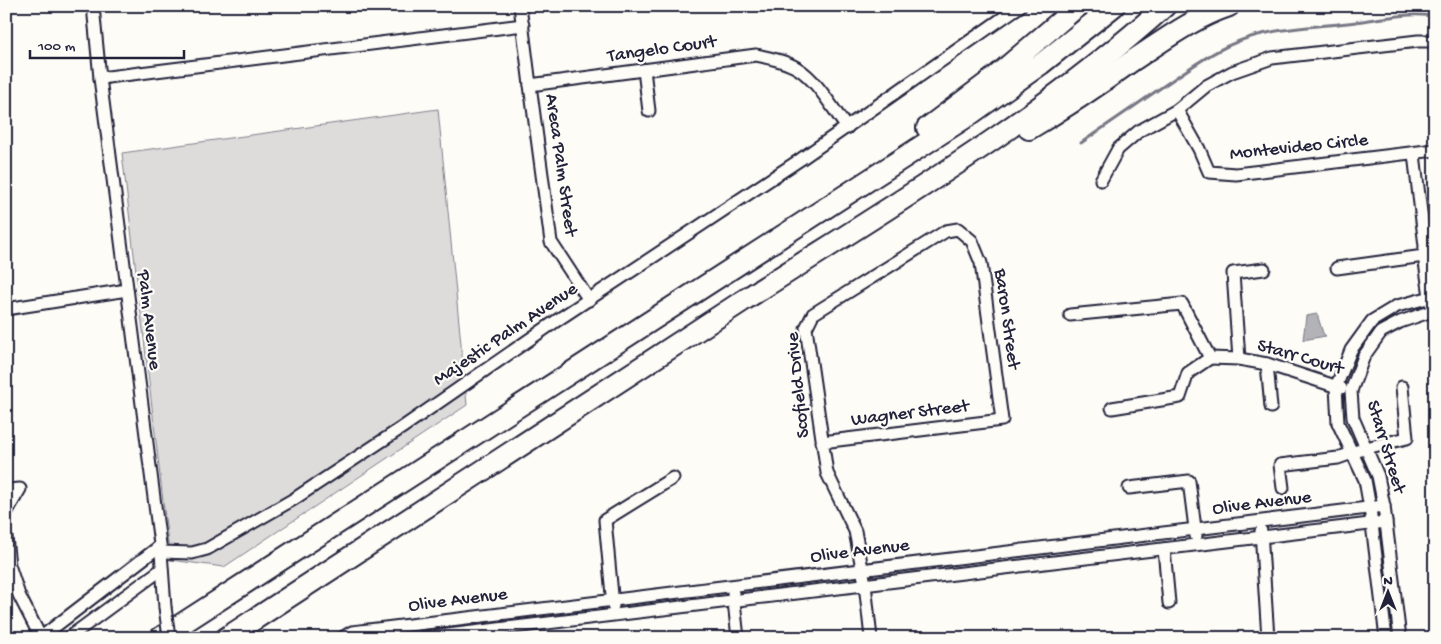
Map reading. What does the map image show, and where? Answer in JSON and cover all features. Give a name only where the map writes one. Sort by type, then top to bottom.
[{"type":"highway","points":[[793,228],[995,77],[1078,6]]},
{"type":"highway","points":[[160,638],[980,108],[1053,55],[1114,6]]},
{"type":"highway","points":[[226,638],[594,397],[913,192],[1045,104],[1099,62],[1165,6]]},
{"type":"highway","points":[[913,192],[1051,117],[1183,26],[1211,12],[1229,6]]},
{"type":"street","name":"Palm Avenue","points":[[93,6],[100,78],[160,549],[168,638]]},
{"type":"street","points":[[520,6],[530,85]]},
{"type":"street","name":"Majestic Palm Avenue","points":[[160,549],[176,553],[192,553],[207,549],[294,499],[847,128],[1020,6]]},
{"type":"street","points":[[100,78],[523,25]]},
{"type":"street","points":[[1101,180],[1118,149],[1139,131],[1177,110],[1206,86],[1232,72],[1272,58],[1418,40],[1435,41]]},
{"type":"street","name":"Tangelo Court","points":[[530,85],[756,55],[796,67],[810,78],[847,128]]},
{"type":"street","points":[[644,70],[649,111]]},
{"type":"street","name":"Areca Palm Street","points":[[530,85],[551,242],[589,300]]},
{"type":"street","name":"Montevideo Circle","points":[[1177,110],[1200,149],[1209,172],[1236,174],[1435,150]]},
{"type":"street","points":[[1414,154],[1428,249],[1434,310]]},
{"type":"street","name":"Baron Street","points":[[958,229],[972,241],[981,264],[1002,420]]},
{"type":"street","name":"Scofield Drive","points":[[871,638],[865,584],[855,531],[827,473],[806,328],[813,314],[946,231],[958,229]]},
{"type":"street","points":[[1337,268],[1428,249]]},
{"type":"street","points":[[1239,359],[1233,273],[1264,269]]},
{"type":"street","points":[[6,309],[127,290]]},
{"type":"street","name":"Starr Street","points":[[1386,638],[1365,480],[1354,453],[1338,423],[1336,387],[1351,350],[1372,321],[1397,306],[1432,296]]},
{"type":"street","points":[[1070,315],[1182,304],[1210,358],[1188,373],[1180,397],[1112,408]]},
{"type":"street","name":"Starr Street","points":[[1400,638],[1384,506],[1378,476],[1354,418],[1351,391],[1364,356],[1381,332],[1400,322],[1434,310]]},
{"type":"street","name":"Starr Court","points":[[1210,358],[1239,359],[1267,364],[1351,391]]},
{"type":"street","points":[[1267,364],[1271,407]]},
{"type":"street","points":[[1283,488],[1280,465],[1338,458],[1366,448],[1408,438],[1402,387]]},
{"type":"street","name":"Wagner Street","points":[[822,442],[1002,420]]},
{"type":"street","points":[[614,614],[605,520],[673,478]]},
{"type":"street","points":[[1129,488],[1189,481],[1197,545]]},
{"type":"street","points":[[6,490],[20,489],[6,513]]},
{"type":"street","name":"Olive Avenue","points":[[342,638],[352,632],[1384,506]]},
{"type":"street","points":[[1261,522],[1268,638]]},
{"type":"street","name":"Olive Avenue","points":[[423,638],[1386,522]]},
{"type":"street","points":[[6,537],[9,565],[18,595],[41,638],[160,549]]},
{"type":"street","points":[[1164,549],[1169,603]]},
{"type":"street","points":[[68,638],[162,569]]},
{"type":"street","points":[[732,586],[738,638]]},
{"type":"shaded area","points":[[438,109],[467,405],[224,567],[170,560],[122,153]]},
{"type":"shaded area","points":[[1317,314],[1323,333],[1326,336],[1303,340],[1306,316]]},
{"type":"waterway","points":[[1081,143],[1197,63],[1222,49],[1248,38],[1285,30],[1396,16],[1426,15],[1435,17]]}]
